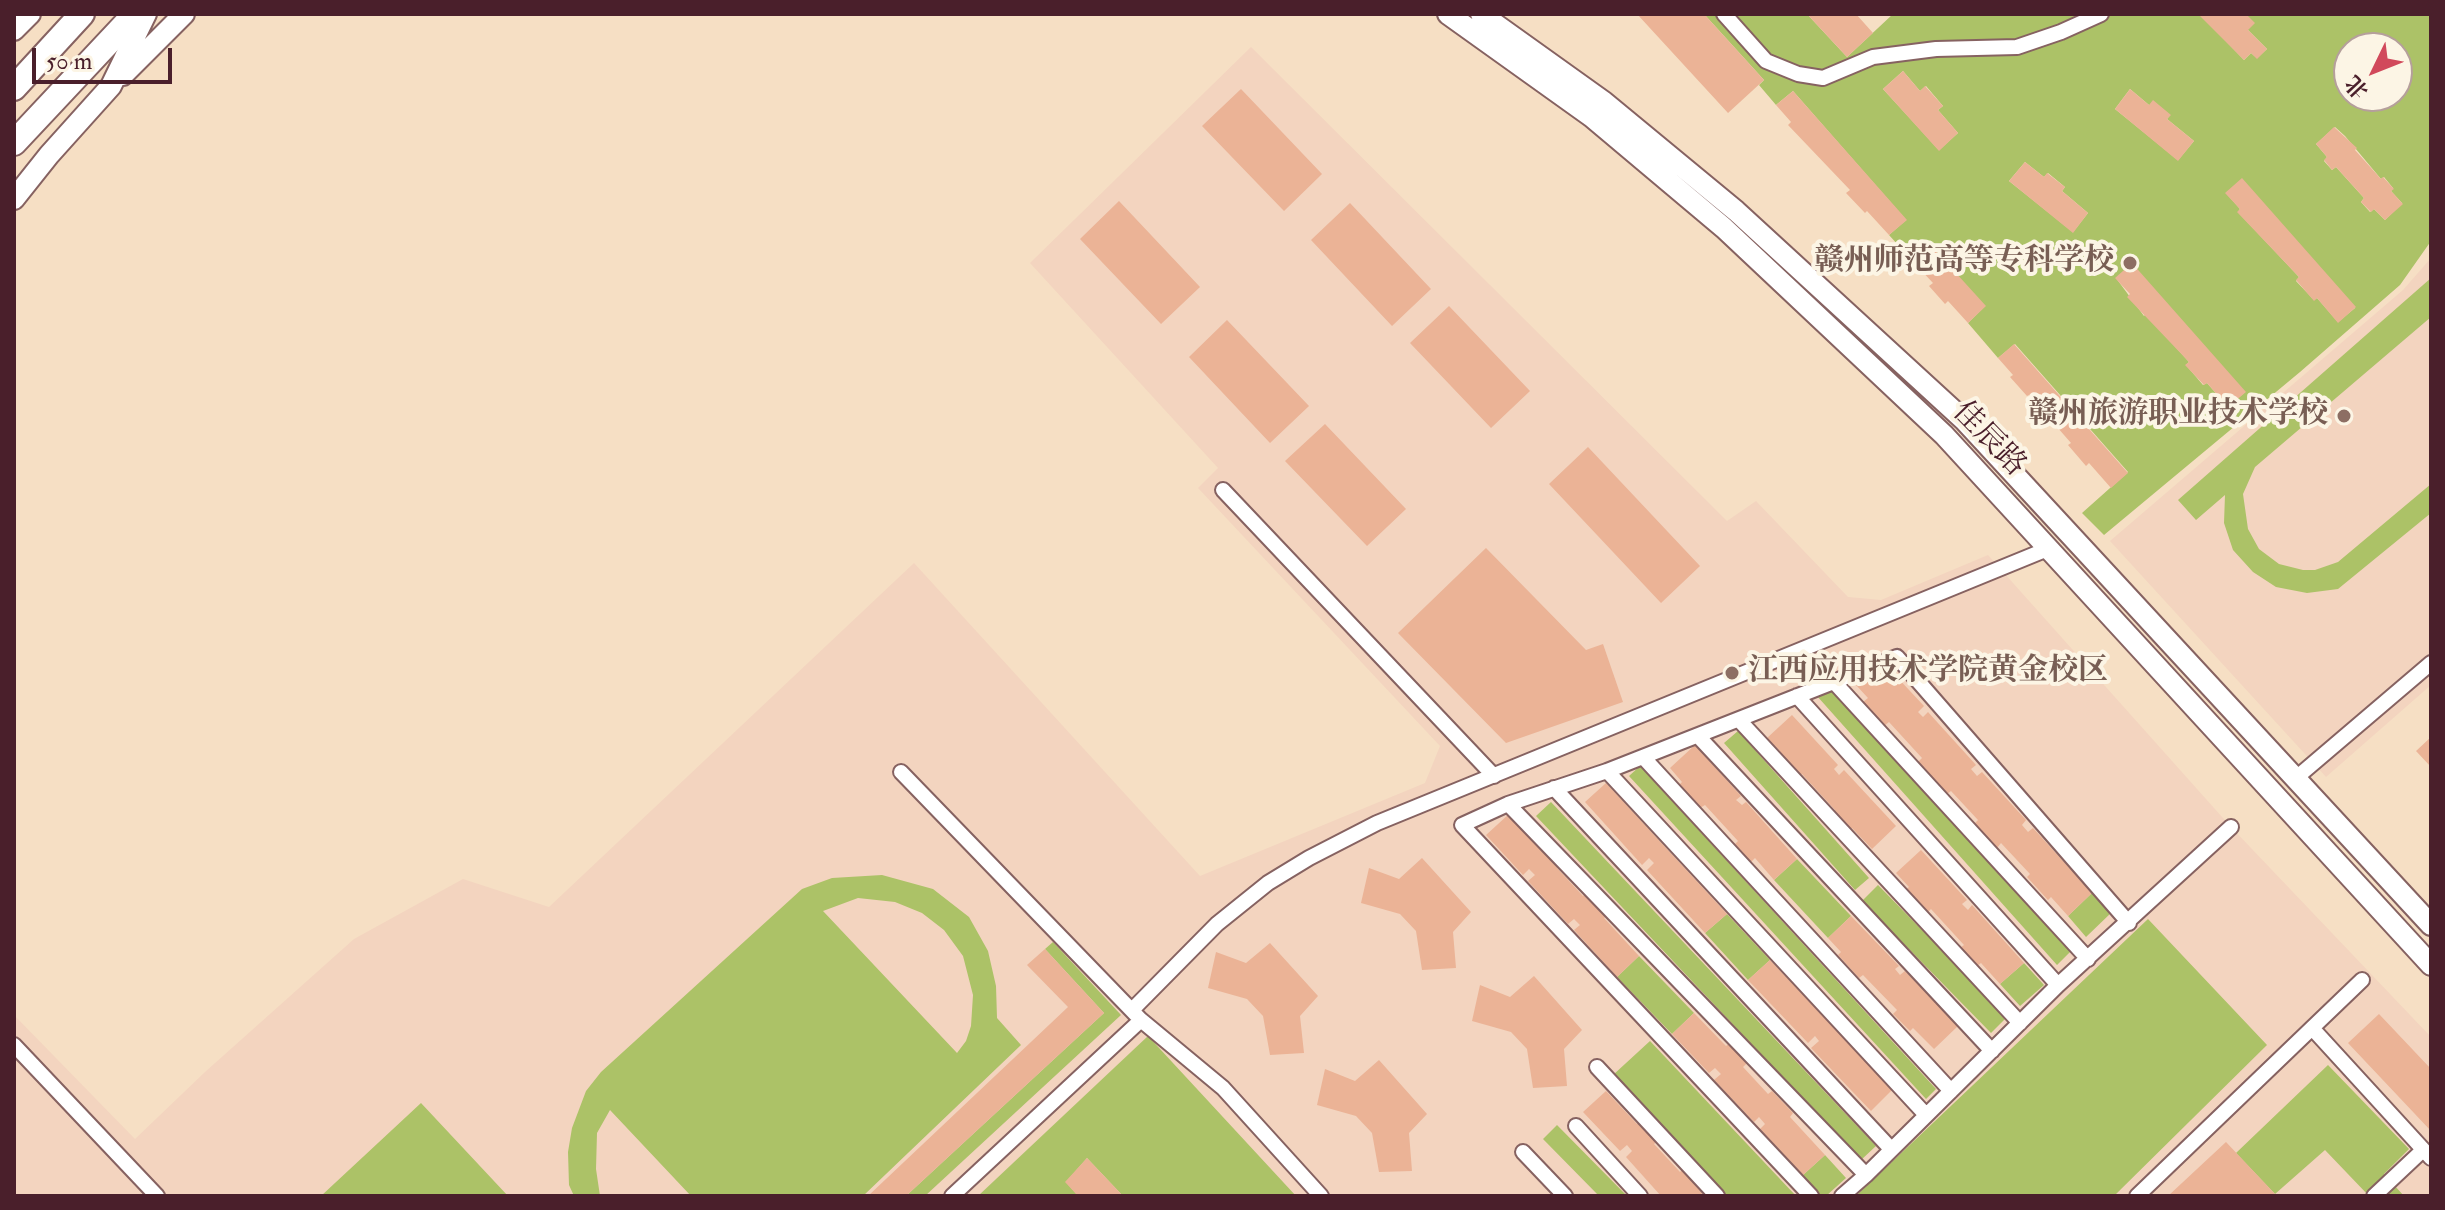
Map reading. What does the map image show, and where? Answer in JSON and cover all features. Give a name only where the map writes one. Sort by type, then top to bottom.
[{"type":"main road","points":[[14,30],[30,14]]},
{"type":"main road","points":[[14,88],[82,14]]},
{"type":"main road","points":[[14,143],[135,14]]},
{"type":"main road","points":[[111,86],[146,14]]},
{"type":"main road","points":[[14,199],[111,86],[184,14]]},
{"type":"main road","name":"佳辰路","points":[[1448,14],[1592,117],[1724,228],[1944,435],[2431,965]]},
{"type":"main road","name":"佳辰路","points":[[1481,14],[1604,102],[1736,211],[1965,421],[2431,925]]},
{"type":"street","points":[[1724,14],[1766,61],[1798,74],[1823,78],[1873,57],[1936,49],[2017,47],[2101,14]]},
{"type":"street","points":[[1223,490],[1494,776]]},
{"type":"street","points":[[952,1196],[1136,1015],[1217,924],[1268,883],[1309,858],[1377,823],[2050,548]]},
{"type":"street","points":[[1811,1196],[1462,825],[1508,804],[1607,771],[1897,657],[2129,923]]},
{"type":"street","points":[[2296,778],[2431,663]]},
{"type":"street","points":[[1834,682],[2088,959]]},
{"type":"street","points":[[1797,696],[2058,985]]},
{"type":"street","points":[[1739,720],[2020,1023]]},
{"type":"street","points":[[1698,736],[1992,1051]]},
{"type":"street","points":[[1643,757],[1951,1091]]},
{"type":"street","points":[[1607,771],[1926,1115]]},
{"type":"street","points":[[901,772],[1136,1015],[1223,1088],[1321,1196]]},
{"type":"street","points":[[1554,788],[1891,1149]]},
{"type":"street","points":[[1508,804],[1866,1175]]},
{"type":"street","points":[[1842,1196],[2058,985],[2231,827]]},
{"type":"street","points":[[2137,1196],[2362,980]]},
{"type":"street","points":[[2312,1028],[2427,1154],[2374,1196]]},
{"type":"street","points":[[14,1045],[157,1196]]},
{"type":"street","points":[[1597,1067],[1717,1196]]},
{"type":"street","points":[[1576,1126],[1640,1196]]},
{"type":"street","points":[[1523,1152],[1565,1196]]},
{"type":"shaded area","name":"江西应用技术学院黄金校区","points":[[1251,47],[1727,521],[1756,501],[1848,597],[1881,600],[1988,555],[2231,827],[2431,1037],[2431,1196],[14,1196],[14,1015],[135,1139],[354,939],[463,879],[549,907],[914,563],[1200,876],[1425,783],[1440,746],[1198,488],[1218,468],[1030,263]]},
{"type":"shaded area","name":"赣州旅游职业技术学校","points":[[2431,258],[2431,685],[2326,777],[2110,541],[2403,290]]},
{"type":"green space","name":"赣州师范高等专科学校","points":[[1704,14],[1807,14],[1847,57],[1893,14],[2200,14],[2244,60],[2251,53],[2257,58],[2267,49],[2248,30],[2246,14],[2431,14],[2431,241],[2400,285],[2104,535],[2082,513],[2128,472],[2015,344],[1998,358],[1968,323],[1985,306],[1917,266],[1889,235],[1906,220],[1793,91],[1776,105],[1759,85],[1764,80]],"holes":[[[1903,71],[1920,91],[1926,86],[1943,106],[1938,110],[1958,133],[1939,150],[1883,89]],[[2130,89],[2149,105],[2170,115],[2167,119],[2194,141],[2178,160],[2115,109]],[[2335,127],[2381,179],[2384,177],[2402,203],[2385,220],[2374,209],[2370,212],[2361,202],[2364,198],[2336,167],[2332,170],[2324,161],[2327,157],[2316,144]],[[2025,162],[2044,177],[2048,173],[2065,187],[2062,191],[2088,213],[2073,232],[2009,181]],[[2226,193],[2355,308],[2338,322],[2317,298],[2314,300],[2296,281],[2299,277],[2238,212],[2240,209]],[[2116,278],[2245,392],[2228,407],[2207,383],[2203,385],[2186,365],[2189,362],[2146,314],[2144,316]]]},
{"type":"green space","points":[[2431,278],[2431,317],[2255,467],[2243,494],[2248,529],[2259,549],[2279,564],[2303,570],[2315,570],[2338,562],[2431,484],[2431,513],[2338,589],[2307,593],[2276,587],[2253,572],[2233,550],[2224,523],[2225,495],[2196,520],[2178,500]]},
{"type":"green space","points":[[1832,690],[2072,950],[2057,965],[1817,696]]},
{"type":"green space","points":[[1738,731],[1869,878],[1855,890],[1724,743]]},
{"type":"green space","points":[[1640,766],[1936,1089],[1926,1099],[1629,776]]},
{"type":"green space","points":[[1551,802],[1876,1146],[1861,1160],[1536,816]]},
{"type":"green space","points":[[1797,859],[1851,916],[1828,938],[1774,880]]},
{"type":"green space","points":[[882,875],[933,889],[969,917],[988,951],[996,986],[997,1018],[1021,1045],[863,1196],[691,1196],[610,1110],[597,1133],[596,1169],[600,1196],[574,1196],[569,1185],[568,1152],[572,1128],[586,1091],[601,1072],[802,889],[832,878]],"holes":[[[858,898],[895,902],[922,913],[944,930],[963,956],[973,995],[971,1026],[966,1041],[957,1053],[823,911]]]},
{"type":"green space","points":[[1878,885],[2007,1017],[1991,1033],[1862,901]]},
{"type":"green space","points":[[2092,893],[2112,912],[2086,937],[2068,916]]},
{"type":"green space","points":[[1727,914],[1770,960],[1748,980],[1705,933]]},
{"type":"green space","points":[[2148,919],[2267,1045],[2114,1196],[1856,1196]]},
{"type":"green space","points":[[1053,942],[1121,1015],[925,1196],[906,1196],[1104,1013],[1045,949]]},
{"type":"green space","points":[[1639,956],[1694,1013],[1672,1034],[1617,977]]},
{"type":"green space","points":[[2024,963],[2044,985],[2020,1006],[2000,984]]},
{"type":"green space","points":[[1148,1036],[1296,1196],[1123,1196],[1087,1158],[1066,1182],[1078,1196],[978,1196]]},
{"type":"green space","points":[[1650,1041],[1796,1196],[1727,1196],[1613,1075]]},
{"type":"green space","points":[[2328,1065],[2409,1149],[2384,1174],[2404,1196],[2369,1196],[2325,1150],[2275,1194],[2236,1153]]},
{"type":"green space","points":[[421,1103],[508,1196],[321,1196]]},
{"type":"green space","points":[[1557,1125],[1627,1196],[1599,1196],[1543,1139]]},
{"type":"green space","points":[[1825,1155],[1846,1178],[1826,1196],[1821,1196],[1803,1175]]},
{"type":"building","points":[[1637,14],[1704,14],[1764,80],[1728,113]]},
{"type":"building","points":[[1807,14],[1856,14],[1873,33],[1847,57]]},
{"type":"building","points":[[2198,14],[2246,14],[2255,23],[2248,30],[2267,49],[2257,59],[2251,53],[2244,60]]},
{"type":"building","points":[[1903,71],[1920,91],[1925,86],[1943,106],[1938,110],[1958,133],[1939,151],[1883,89]]},
{"type":"building","points":[[1241,89],[1322,174],[1284,211],[1202,126]]},
{"type":"building","points":[[2130,89],[2149,105],[2153,100],[2171,115],[2167,119],[2194,141],[2178,161],[2115,109]]},
{"type":"building","points":[[1793,91],[1907,220],[1889,235],[1846,193],[1850,190],[1788,125],[1791,122],[1776,105]]},
{"type":"building","points":[[2334,127],[2394,189],[2391,191],[2403,204],[2385,220],[2374,209],[2371,212],[2361,202],[2364,198],[2336,167],[2332,170],[2324,160],[2327,157],[2316,144]]},
{"type":"building","points":[[2025,162],[2044,177],[2047,173],[2065,187],[2062,191],[2088,213],[2073,233],[2009,181]]},
{"type":"building","points":[[2242,178],[2356,307],[2338,323],[2317,298],[2314,301],[2296,280],[2299,277],[2237,212],[2240,209],[2225,193]]},
{"type":"building","points":[[1119,201],[1200,287],[1161,324],[1080,239]]},
{"type":"building","points":[[1350,203],[1431,289],[1392,326],[1311,240]]},
{"type":"building","points":[[1935,250],[1986,306],[1968,323],[1948,301],[1945,304],[1929,286],[1933,283],[1917,266]]},
{"type":"building","points":[[2132,263],[2246,392],[2228,407],[2207,383],[2204,385],[2185,365],[2189,362],[2127,297],[2130,294],[2115,278]]},
{"type":"building","points":[[1449,306],[1530,391],[1491,428],[1410,343]]},
{"type":"building","points":[[1227,320],[1309,406],[1270,443],[1189,357]]},
{"type":"building","points":[[2014,344],[2128,473],[2111,488],[2089,463],[2086,466],[2068,445],[2071,443],[2010,377],[2013,375],[1998,358]]},
{"type":"building","points":[[1325,424],[1406,509],[1367,546],[1285,461]]},
{"type":"building","points":[[1588,447],[1700,566],[1661,603],[1549,484]]},
{"type":"building","points":[[1486,548],[1586,650],[1603,644],[1623,702],[1506,743],[1398,633]]},
{"type":"building","points":[[1882,661],[1924,706],[1918,712],[1923,717],[1928,712],[1976,765],[1971,769],[1977,776],[1982,772],[2026,820],[2022,825],[2028,832],[2033,828],[2092,893],[2068,916],[2051,897],[2048,900],[2027,877],[2030,874],[2001,843],[1997,848],[1975,823],[1978,820],[1951,791],[1947,794],[1918,762],[1922,758],[1889,722],[1884,726],[1863,702],[1868,698],[1856,685]]},
{"type":"building","points":[[1792,715],[1838,765],[1834,769],[1839,775],[1844,770],[1896,826],[1872,849],[1852,828],[1848,831],[1832,814],[1835,810],[1802,774],[1798,778],[1776,755],[1780,751],[1767,738]]},
{"type":"building","points":[[2431,737],[2431,767],[2416,751]]},
{"type":"building","points":[[1695,745],[1741,796],[1736,800],[1742,805],[1746,802],[1797,859],[1774,880],[1755,858],[1751,862],[1735,844],[1738,841],[1705,805],[1700,808],[1679,785],[1682,782],[1670,768]]},
{"type":"building","points":[[1606,783],[1727,914],[1705,933],[1647,870],[1654,863],[1649,858],[1642,865],[1585,802]]},
{"type":"building","points":[[1509,814],[1540,847],[1544,844],[1562,863],[1557,868],[1583,896],[1587,892],[1608,915],[1604,918],[1639,956],[1617,977],[1574,930],[1580,925],[1574,919],[1568,924],[1528,881],[1535,875],[1529,869],[1523,875],[1486,835]]},
{"type":"building","points":[[1921,850],[1967,900],[1962,904],[1968,910],[1972,905],[2024,963],[2000,984],[1981,963],[1977,966],[1960,948],[1964,945],[1931,909],[1927,913],[1905,890],[1909,887],[1896,873]]},
{"type":"building","points":[[1422,858],[1471,912],[1453,932],[1456,968],[1422,970],[1416,931],[1400,914],[1361,903],[1369,868],[1399,879]]},
{"type":"building","points":[[1851,916],[1899,966],[1895,969],[1900,975],[1905,971],[1958,1026],[1934,1049],[1913,1028],[1910,1031],[1893,1014],[1897,1010],[1863,975],[1859,978],[1838,955],[1841,952],[1828,938]]},
{"type":"building","points":[[1270,943],[1318,996],[1300,1016],[1304,1053],[1270,1055],[1263,1016],[1247,999],[1208,988],[1216,952],[1246,963]]},
{"type":"building","points":[[1045,949],[1104,1013],[906,1196],[868,1196],[1068,1007],[1027,965]]},
{"type":"building","points":[[1770,960],[1893,1089],[1871,1111],[1811,1048],[1819,1041],[1815,1036],[1808,1043],[1748,980]]},
{"type":"building","points":[[1534,976],[1582,1030],[1564,1049],[1567,1086],[1533,1088],[1527,1049],[1511,1032],[1472,1021],[1480,985],[1510,997]]},
{"type":"building","points":[[1694,1013],[1726,1046],[1730,1043],[1748,1062],[1743,1067],[1768,1094],[1772,1091],[1793,1113],[1790,1117],[1825,1155],[1803,1175],[1760,1129],[1765,1124],[1759,1117],[1754,1122],[1714,1080],[1721,1074],[1715,1068],[1709,1073],[1672,1034]]},
{"type":"building","points":[[2379,1014],[2431,1069],[2431,1131],[2348,1043]]},
{"type":"building","points":[[1379,1060],[1427,1114],[1409,1133],[1412,1171],[1379,1172],[1372,1133],[1356,1116],[1317,1105],[1325,1069],[1355,1081]]},
{"type":"building","points":[[1606,1091],[1637,1124],[1641,1120],[1659,1140],[1654,1144],[1680,1172],[1684,1168],[1705,1191],[1699,1196],[1661,1196],[1626,1157],[1632,1151],[1627,1145],[1620,1151],[1583,1112]]},
{"type":"building","points":[[2226,1142],[2275,1194],[2168,1196]]},
{"type":"building","points":[[1087,1158],[1123,1196],[1078,1196],[1065,1182]]},
{"type":"place","name":"赣州师范高等专科学校","points":[[2130,263]]},
{"type":"place","name":"赣州旅游职业技术学校","points":[[2344,416]]},
{"type":"place","name":"江西应用技术学院黄金校区","points":[[1732,673]]}]
